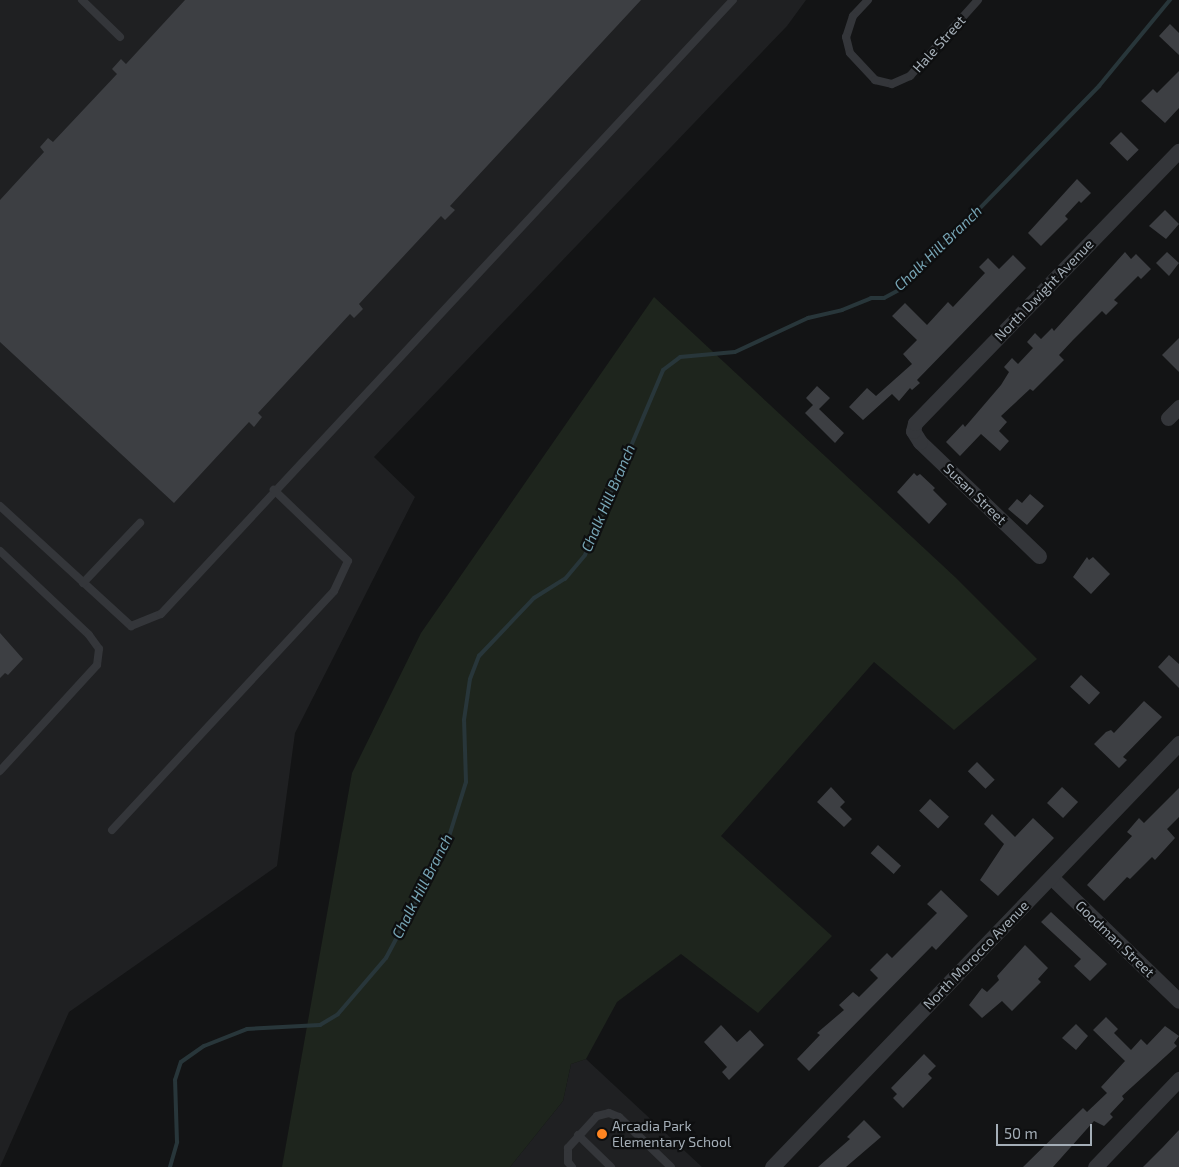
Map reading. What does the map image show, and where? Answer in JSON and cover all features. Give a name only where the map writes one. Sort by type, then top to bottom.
[{"type":"street","name":"North Dwight Avenue","points":[[913,431],[917,420],[1179,151]]},
{"type":"street","points":[[1168,418],[1179,407]]},
{"type":"street","name":"Susan Street","points":[[913,431],[920,442],[1038,556]]},
{"type":"street","name":"North Morocco Avenue","points":[[772,1167],[1179,743]]},
{"type":"street","name":"Goodman Street","points":[[1051,877],[1179,1000]]},
{"type":"street","points":[[1095,1167],[1179,1079]]},
{"type":"lane","points":[[82,0],[120,37]]},
{"type":"lane","points":[[0,506],[131,626],[161,614],[274,490],[733,0]]},
{"type":"lane","name":"Hale Street","points":[[868,0],[853,16],[846,37],[850,53],[875,80],[892,84],[910,76],[978,0]]},
{"type":"lane","points":[[112,830],[334,591],[348,560],[274,490]]},
{"type":"lane","points":[[83,583],[140,523]]},
{"type":"lane","points":[[0,551],[89,635],[99,649],[97,665],[0,771]]},
{"type":"lane","points":[[572,1167],[568,1162],[568,1148],[597,1116],[609,1113],[619,1118],[671,1167]]},
{"type":"lane","points":[[578,1135],[612,1167]]},
{"type":"shaded area","points":[[0,0],[806,0],[787,26],[374,457],[415,497],[295,733],[277,866],[69,1012],[0,1167]]},
{"type":"shaded area","points":[[654,297],[955,577],[1037,659],[954,730],[874,662],[721,836],[832,936],[758,1013],[681,954],[617,1002],[586,1059],[571,1064],[563,1101],[510,1167],[282,1167],[352,773],[421,633]]},
{"type":"shaded area","name":"Arcadia Park Elementary School","points":[[586,1059],[702,1167],[510,1167],[563,1101],[571,1064]]},
{"type":"building","points":[[185,0],[641,0],[450,206],[455,210],[445,220],[441,216],[359,304],[363,309],[354,318],[350,314],[258,413],[262,417],[254,427],[249,422],[174,503],[0,342],[0,200],[44,152],[40,147],[48,138],[53,142],[117,74],[112,69],[121,59],[126,64]]},
{"type":"building","points":[[1170,24],[1179,33],[1179,55],[1159,36]]},
{"type":"building","points":[[1179,71],[1179,108],[1165,123],[1141,101],[1153,89],[1157,93]]},
{"type":"building","points":[[1121,132],[1139,150],[1127,161],[1110,143]]},
{"type":"building","points":[[1077,179],[1091,193],[1081,203],[1079,201],[1065,216],[1068,219],[1041,246],[1028,233]]},
{"type":"building","points":[[1165,210],[1179,224],[1166,239],[1149,226]]},
{"type":"building","points":[[1125,252],[1131,259],[1136,254],[1151,269],[1141,279],[1138,276],[1114,300],[1118,303],[1106,315],[1102,311],[1073,340],[1059,355],[1064,360],[1033,391],[1030,389],[1001,416],[1007,422],[999,431],[1009,441],[1000,451],[981,434],[960,456],[946,442],[963,424],[965,427],[1001,385],[1009,372],[1004,367],[1012,358],[1018,364],[1033,348],[1027,342],[1035,333],[1041,339],[1052,328],[1054,331]]},
{"type":"building","points":[[1167,252],[1179,263],[1169,276],[1156,263]]},
{"type":"building","points":[[1013,255],[1026,268],[917,380],[920,383],[912,390],[910,388],[899,401],[892,394],[863,420],[849,407],[867,388],[876,396],[912,364],[903,354],[917,340],[892,316],[905,303],[927,325],[948,302],[953,307],[985,273],[979,267],[988,258],[999,269]]},
{"type":"building","points":[[1179,338],[1179,372],[1162,355]]},
{"type":"building","points":[[817,386],[830,398],[819,409],[844,433],[835,443],[805,413],[813,405],[806,398]]},
{"type":"building","points":[[914,473],[917,476],[920,474],[935,488],[933,490],[947,504],[929,524],[897,492]]},
{"type":"building","points":[[1030,494],[1044,506],[1027,525],[1008,509],[1017,499],[1022,503]]},
{"type":"building","points":[[1087,557],[1089,560],[1093,557],[1110,574],[1091,594],[1073,577]]},
{"type":"building","points":[[0,633],[23,659],[8,675],[5,673],[0,678]]},
{"type":"building","points":[[1169,655],[1179,664],[1179,688],[1158,667]]},
{"type":"building","points":[[1081,675],[1100,693],[1089,704],[1070,687]]},
{"type":"building","points":[[1144,701],[1162,717],[1123,757],[1127,760],[1119,768],[1094,744],[1106,732],[1111,730],[1114,733]]},
{"type":"building","points":[[977,762],[995,780],[985,789],[968,771]]},
{"type":"building","points":[[831,787],[845,802],[840,807],[852,819],[844,827],[817,802]]},
{"type":"building","points":[[1062,787],[1078,802],[1063,818],[1047,803]]},
{"type":"building","points":[[1179,788],[1179,817],[1167,829],[1175,838],[1155,860],[1152,857],[1130,879],[1127,877],[1104,901],[1087,885],[1132,836],[1127,832],[1139,818],[1144,823]]},
{"type":"building","points":[[930,799],[949,817],[938,828],[919,811]]},
{"type":"building","points":[[992,814],[1015,837],[1033,818],[1054,838],[998,896],[980,880],[1004,844],[984,824]]},
{"type":"building","points":[[878,845],[901,866],[894,874],[871,853]]},
{"type":"building","points":[[941,890],[968,916],[936,950],[932,946],[809,1071],[797,1059],[820,1035],[817,1033],[844,1010],[839,1005],[853,992],[859,997],[878,978],[870,970],[887,953],[892,958],[937,913],[927,904]]},
{"type":"building","points":[[1051,912],[1107,964],[1090,981],[1074,966],[1081,959],[1041,922]]},
{"type":"building","points":[[1025,945],[1048,968],[1038,979],[1041,982],[1012,1011],[1002,1001],[982,1018],[969,1005],[982,988],[987,992],[999,980],[997,976]]},
{"type":"building","points":[[1106,1017],[1118,1029],[1114,1033],[1131,1050],[1141,1039],[1147,1045],[1165,1026],[1179,1036],[1174,1043],[1177,1046],[1122,1096],[1124,1099],[1110,1114],[1113,1117],[1104,1126],[1094,1121],[1053,1167],[1023,1167],[1083,1108],[1087,1112],[1107,1093],[1101,1087],[1125,1061],[1093,1030]]},
{"type":"building","points":[[1076,1024],[1088,1036],[1076,1050],[1062,1038]]},
{"type":"building","points":[[721,1025],[737,1042],[750,1030],[764,1045],[729,1080],[722,1072],[727,1067],[704,1042]]},
{"type":"building","points":[[924,1054],[936,1066],[928,1074],[932,1078],[903,1108],[893,1098],[897,1094],[891,1088]]},
{"type":"building","points":[[864,1120],[881,1137],[846,1167],[818,1167],[850,1139],[847,1137]]},
{"type":"building","points":[[1179,1130],[1179,1167],[1143,1167],[1163,1147]]},
{"type":"waterway","name":"Chalk Hill Branch","points":[[170,1167],[177,1142],[175,1080],[181,1062],[204,1046],[247,1029],[320,1025],[338,1014],[386,958],[447,843],[466,782],[464,720],[470,679],[479,656],[534,598],[565,579],[585,555],[663,370],[680,357],[735,352],[808,318],[842,310],[871,298],[884,298],[901,289],[1099,86],[1170,0]]},
{"type":"place","name":"Arcadia Park Elementary School","points":[[602,1134]]}]
